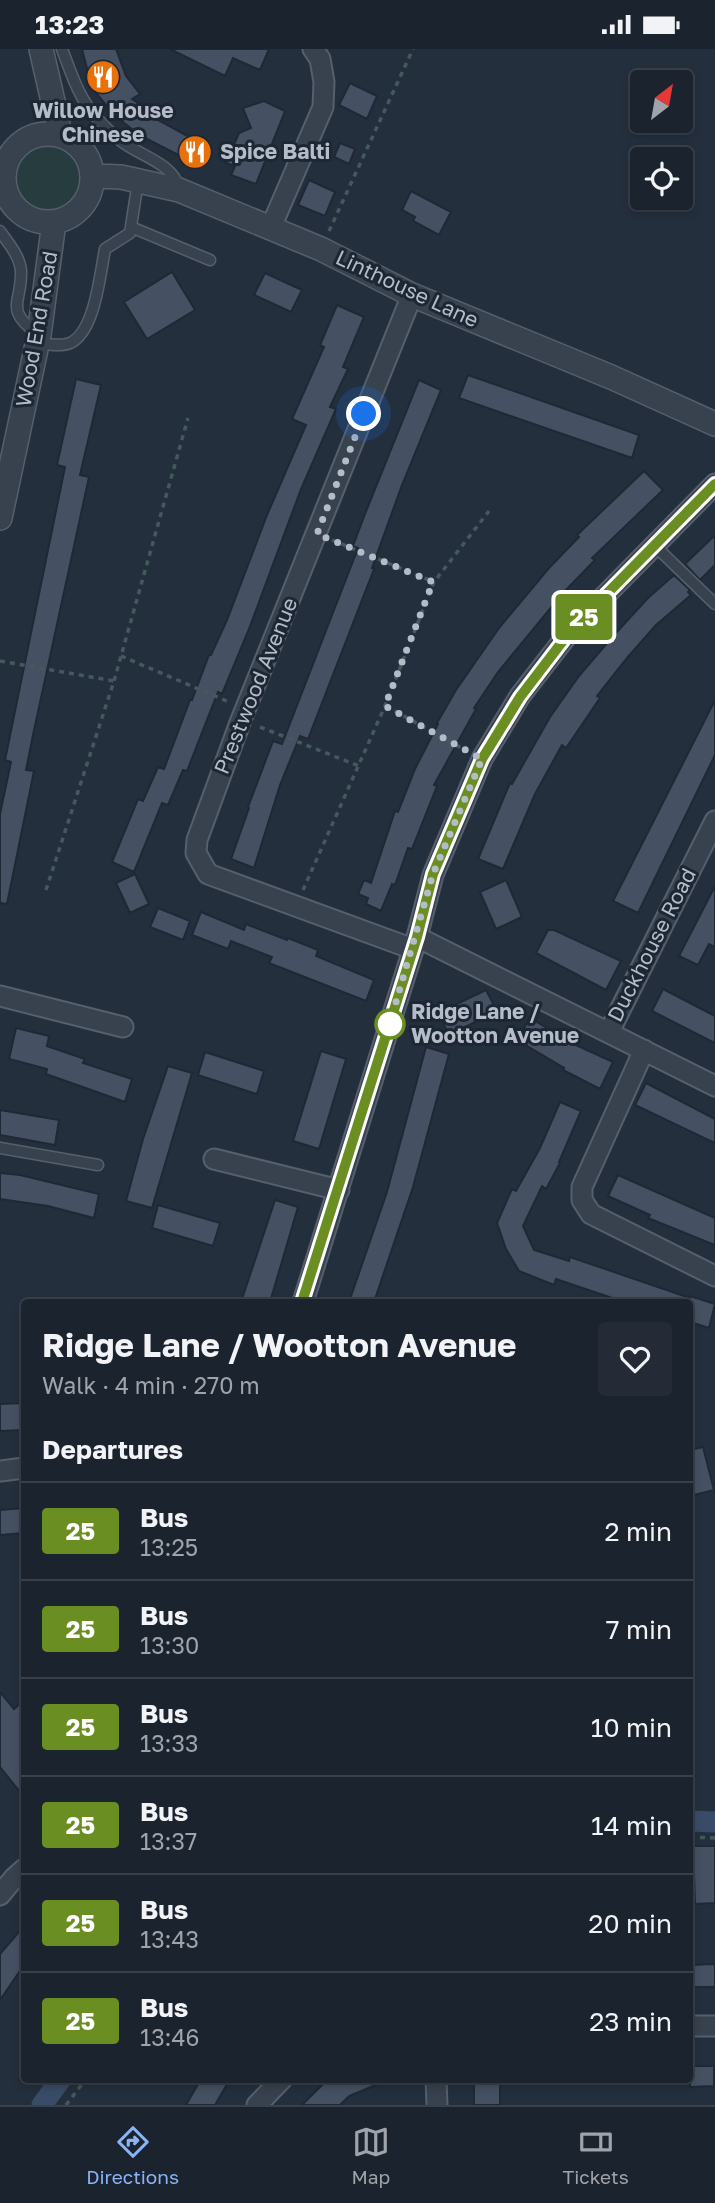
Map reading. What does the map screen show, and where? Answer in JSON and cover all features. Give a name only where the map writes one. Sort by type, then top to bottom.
[{"type":"street","points":[[41,49],[58,123],[57,133]]},
{"type":"street","points":[[271,227],[323,107],[324,82],[320,59],[313,49]]},
{"type":"street","points":[[43,133],[57,133],[75,143],[85,153],[94,176],[85,203],[75,213],[54,222],[37,221],[16,209],[8,197],[2,166],[22,141],[43,133]]},
{"type":"street","name":"Linthouse Lane","points":[[94,176],[121,177],[179,190],[321,249],[412,295],[611,377],[715,424]]},
{"type":"street","name":"Wood End Road","points":[[0,518],[38,339],[54,222]]},
{"type":"street","name":"Prestwood Avenue","points":[[412,295],[244,715],[197,840],[196,853],[208,874],[295,908],[415,943],[609,1031],[715,1086]]},
{"type":"street","points":[[304,1299],[415,943],[433,874],[482,759],[520,697],[572,629],[715,484]]},
{"type":"street","name":"Duckhouse Road","points":[[609,1031],[715,821]]},
{"type":"street","points":[[0,996],[123,1027]]},
{"type":"street","points":[[644,1050],[582,1187],[582,1200],[591,1214],[715,1276]]},
{"type":"street","points":[[214,1159],[339,1190]]},
{"type":"street","points":[[0,1471],[21,1468]]},
{"type":"street","points":[[0,1895],[21,1871]]},
{"type":"street","points":[[693,2027],[715,2026]]},
{"type":"street","points":[[257,2105],[278,2083]]},
{"type":"street","points":[[436,2083],[437,2105]]},
{"type":"lane","points":[[62,49],[76,86],[94,116],[121,142],[170,170],[176,178],[179,190]]},
{"type":"lane","points":[[0,230],[18,258],[21,271],[16,300],[17,314],[23,324],[38,339],[62,345],[72,343],[87,327],[105,249],[130,233],[139,181]]},
{"type":"lane","points":[[131,227],[210,260]]},
{"type":"lane","points":[[654,545],[715,604]]},
{"type":"lane","points":[[0,1148],[98,1165]]},
{"type":"path","points":[[321,249],[413,49]]},
{"type":"path","points":[[46,890],[114,681],[188,418]]},
{"type":"path","points":[[295,908],[385,706],[433,582],[489,511]]},
{"type":"path","points":[[317,534],[433,582]]},
{"type":"path","points":[[121,656],[359,766]]},
{"type":"path","points":[[0,661],[114,681]]},
{"type":"path","points":[[385,706],[482,759]]},
{"type":"path","points":[[693,1837],[715,1838]]},
{"type":"path","points":[[65,2105],[83,2083]]},
{"type":"green space","points":[[48,144],[61,146],[72,154],[80,165],[80,191],[72,202],[61,210],[48,212],[35,210],[24,202],[16,191],[14,178],[16,165],[24,154],[35,146]]},
{"type":"building","points":[[82,49],[116,49],[126,76],[140,94],[132,99],[158,116],[156,119],[206,146],[198,165],[141,136],[115,116],[92,88]]},
{"type":"building","points":[[170,49],[269,49],[260,70],[233,58],[225,76]]},
{"type":"building","points":[[350,83],[377,96],[367,119],[339,105]]},
{"type":"building","points":[[264,101],[285,111],[256,184],[231,175],[235,166],[226,163],[239,133],[251,128],[243,108]]},
{"type":"building","points":[[340,143],[355,149],[349,164],[334,157]]},
{"type":"building","points":[[309,180],[335,192],[325,216],[298,205]]},
{"type":"building","points":[[411,191],[451,212],[439,235],[413,221],[415,217],[402,210]]},
{"type":"building","points":[[172,272],[195,310],[147,339],[124,302]]},
{"type":"building","points":[[265,273],[302,290],[291,312],[254,295]]},
{"type":"building","points":[[337,305],[364,317],[343,367],[348,369],[330,407],[336,409],[301,489],[222,694],[218,692],[187,771],[183,770],[168,805],[162,803],[134,872],[112,862],[138,799],[143,801],[158,767],[164,769],[190,700],[227,620],[267,515],[306,425],[292,419],[324,347],[320,345]]},
{"type":"building","points":[[468,375],[639,435],[632,458],[459,398]]},
{"type":"building","points":[[76,379],[101,385],[80,475],[89,477],[26,770],[34,771],[7,904],[0,903],[0,814],[11,762],[5,760],[65,467],[57,465]]},
{"type":"building","points":[[419,380],[441,390],[402,485],[372,568],[374,569],[308,739],[300,736],[280,785],[254,868],[231,859],[248,807],[273,741],[282,744],[358,548],[353,546],[365,514]]},
{"type":"building","points":[[644,471],[663,490],[592,558],[595,560],[563,593],[498,672],[474,708],[476,709],[434,785],[437,786],[412,849],[408,848],[395,885],[392,884],[381,911],[366,904],[368,898],[358,894],[364,880],[371,883],[395,811],[398,812],[415,769],[456,690],[499,628],[579,537],[577,535]]},
{"type":"building","points":[[715,535],[715,565],[700,580],[685,564]]},
{"type":"building","points":[[674,575],[690,590],[688,592],[691,595],[656,625],[627,658],[597,696],[600,698],[566,748],[562,745],[535,794],[503,869],[478,859],[510,783],[512,784],[550,717],[579,676],[614,635],[648,598]]},
{"type":"building","points":[[715,700],[715,755],[638,913],[613,901]]},
{"type":"building","points":[[135,874],[149,904],[130,913],[116,883]]},
{"type":"building","points":[[506,880],[522,917],[496,929],[480,892]]},
{"type":"building","points":[[715,886],[715,947],[709,944],[698,965],[679,956]]},
{"type":"building","points":[[158,908],[190,921],[183,940],[150,927]]},
{"type":"building","points":[[201,912],[244,930],[246,924],[287,940],[288,938],[318,950],[316,956],[374,980],[366,1001],[269,963],[272,957],[231,941],[228,949],[192,935]]},
{"type":"building","points":[[548,930],[554,930],[621,961],[606,990],[536,953]]},
{"type":"building","points":[[663,989],[715,1016],[715,1043],[652,1011]]},
{"type":"building","points":[[486,990],[497,1011],[449,1035],[438,1013]]},
{"type":"building","points":[[530,1018],[576,1045],[613,1062],[600,1089],[563,1070],[564,1068],[517,1040]]},
{"type":"building","points":[[16,1028],[49,1036],[47,1046],[85,1059],[83,1063],[132,1079],[125,1102],[46,1074],[47,1069],[9,1059]]},
{"type":"building","points":[[426,1047],[449,1054],[413,1187],[375,1299],[350,1299],[387,1192]]},
{"type":"building","points":[[321,1051],[346,1059],[319,1149],[293,1141]]},
{"type":"building","points":[[205,1052],[264,1071],[257,1094],[198,1075]]},
{"type":"building","points":[[168,1066],[192,1073],[152,1208],[126,1201],[143,1139]]},
{"type":"building","points":[[646,1083],[715,1119],[715,1143],[635,1105]]},
{"type":"building","points":[[560,1102],[581,1111],[560,1163],[546,1189],[542,1186],[523,1226],[534,1250],[569,1261],[570,1257],[715,1304],[709,1328],[693,1323],[693,1299],[615,1299],[556,1279],[554,1285],[519,1271],[506,1249],[497,1223],[512,1189],[516,1191],[540,1148]]},
{"type":"building","points":[[0,1110],[59,1120],[55,1145],[0,1135]]},
{"type":"building","points":[[0,1173],[20,1175],[99,1194],[94,1218],[48,1206],[0,1199]]},
{"type":"building","points":[[618,1175],[715,1218],[715,1245],[648,1218],[650,1215],[608,1196]]},
{"type":"building","points":[[275,1200],[298,1207],[271,1299],[242,1299]]},
{"type":"building","points":[[158,1205],[220,1223],[213,1246],[152,1228]]},
{"type":"building","points":[[21,1403],[21,1430],[0,1431],[0,1404]]},
{"type":"building","points":[[703,1447],[714,1490],[693,1495],[693,1449]]},
{"type":"building","points":[[21,1508],[21,1533],[0,1535],[0,1510]]},
{"type":"building","points":[[0,1692],[14,1709],[21,1703],[21,1793],[0,1767]]},
{"type":"building","points":[[693,1846],[715,1846],[715,1903],[695,1904]]},
{"type":"building","points":[[21,1930],[21,1969],[0,2000],[0,1954]]},
{"type":"building","points":[[715,1964],[715,1987],[693,1987],[693,1965]]},
{"type":"building","points":[[693,2066],[714,2066],[714,2086],[690,2087],[690,2083],[693,2083]]},
{"type":"building","points":[[199,2083],[228,2083],[215,2105],[186,2105]]},
{"type":"building","points":[[324,2083],[380,2083],[349,2096],[340,2105],[302,2105]]},
{"type":"building","points":[[474,2083],[500,2083],[500,2105],[474,2105]]},
{"type":"waterway","points":[[693,1821],[715,1822]]},
{"type":"waterway","points":[[42,2105],[58,2083]]},
{"type":"bus line","name":"25","points":[[303,1299],[417,937],[433,874],[482,759],[520,697],[572,629],[715,484]]},
{"type":"place","name":"Willow House Chinese","points":[[103,77]]},
{"type":"place","name":"Spice Balti","points":[[195,152]]},
{"type":"place","name":"Ridge Lane / Wootton Avenue","points":[[390,1024]]},
{"type":"route","points":[[364,414],[317,534],[433,582],[385,706],[482,759],[433,874],[388,1030],[390,1024]]}]
